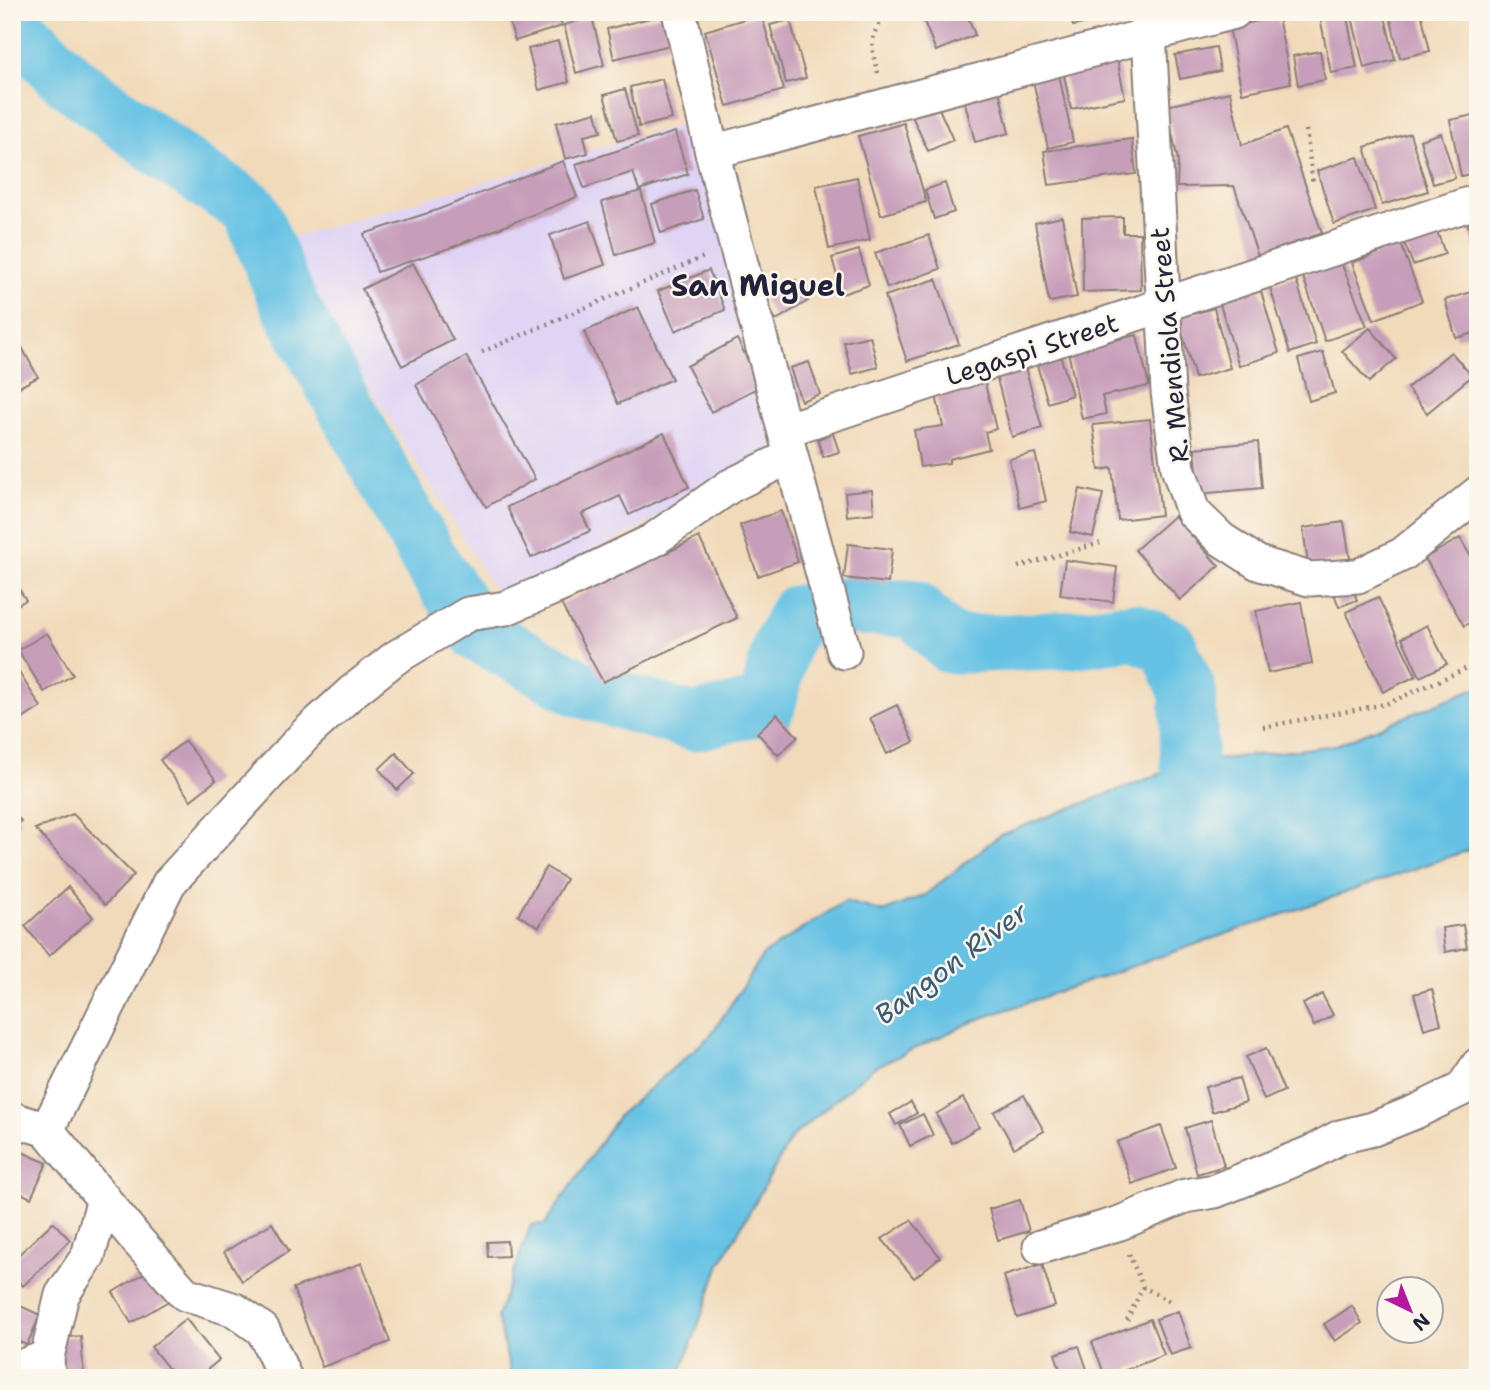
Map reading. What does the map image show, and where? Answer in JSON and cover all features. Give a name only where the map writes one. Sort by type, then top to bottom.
[{"type":"street","points":[[679,12],[712,152],[844,652]]},
{"type":"street","points":[[712,152],[887,104],[1148,23],[1234,12]]},
{"type":"street","name":"R. Mendiola Street","points":[[1148,23],[1168,392],[1178,468],[1193,512],[1222,539],[1258,563],[1309,579],[1358,576],[1403,554],[1478,493]]},
{"type":"street","name":"Legaspi Street","points":[[47,1130],[170,883],[307,733],[395,658],[468,614],[506,608],[652,541],[788,443],[1164,306],[1478,201]]},
{"type":"street","points":[[1040,1247],[1120,1223],[1185,1196],[1215,1191],[1310,1153],[1340,1137],[1373,1129],[1415,1112],[1462,1089],[1478,1065]]},
{"type":"street","points":[[12,1119],[47,1130],[185,1294],[235,1310],[263,1330],[285,1378]]},
{"type":"street","points":[[12,1370],[47,1368],[62,1295],[88,1256],[104,1199]]},
{"type":"path","points":[[887,104],[872,51],[876,26],[890,12]]},
{"type":"path","points":[[1306,130],[1312,184]]},
{"type":"path","points":[[482,352],[736,244]]},
{"type":"path","points":[[1018,567],[1100,543]]},
{"type":"path","points":[[1263,727],[1386,704],[1463,670],[1478,660]]},
{"type":"path","points":[[1120,1223],[1143,1287],[1172,1303]]},
{"type":"path","points":[[1127,1320],[1143,1287]]},
{"type":"shaded area","points":[[698,120],[785,449],[502,602],[280,241]]},
{"type":"water","name":"Bangon River","points":[[1478,687],[1478,847],[974,1021],[873,1068],[792,1137],[720,1264],[679,1378],[509,1378],[510,1369],[497,1317],[531,1225],[545,1224],[619,1115],[710,1036],[764,954],[845,901],[883,912],[925,895],[1000,835],[1189,763],[1336,745]]},
{"type":"building","points":[[506,12],[558,12],[562,26],[515,41]]},
{"type":"building","points":[[920,12],[966,12],[975,35],[936,51]]},
{"type":"building","points":[[1070,12],[1106,12],[1108,19],[1073,26]]},
{"type":"building","points":[[1319,12],[1346,12],[1357,68],[1331,73]]},
{"type":"building","points":[[1351,12],[1384,12],[1395,60],[1364,68]]},
{"type":"building","points":[[1389,12],[1421,12],[1430,51],[1400,58]]},
{"type":"building","points":[[761,14],[784,90],[727,106],[705,31]]},
{"type":"building","points":[[662,15],[670,45],[614,59],[607,29]]},
{"type":"building","points":[[592,17],[604,65],[576,73],[564,25]]},
{"type":"building","points":[[1278,17],[1291,83],[1242,93],[1229,27]]},
{"type":"building","points":[[790,20],[806,78],[786,83],[770,25]]},
{"type":"building","points":[[558,41],[569,82],[539,90],[528,49]]},
{"type":"building","points":[[1216,47],[1220,71],[1180,79],[1175,55]]},
{"type":"building","points":[[1320,51],[1325,80],[1298,85],[1293,56]]},
{"type":"building","points":[[1117,59],[1125,98],[1071,109],[1063,70]]},
{"type":"building","points":[[1058,70],[1073,142],[1048,148],[1032,76]]},
{"type":"building","points":[[662,79],[672,119],[639,127],[630,87]]},
{"type":"building","points":[[625,89],[638,136],[617,141],[604,95]]},
{"type":"building","points":[[999,90],[1009,133],[975,142],[964,99]]},
{"type":"building","points":[[1230,92],[1242,145],[1286,129],[1322,233],[1258,256],[1234,186],[1177,187],[1178,160],[1166,106]]},
{"type":"building","points":[[937,104],[953,140],[928,151],[912,116]]},
{"type":"building","points":[[596,112],[601,132],[584,136],[588,153],[565,159],[556,123]]},
{"type":"building","points":[[1478,114],[1478,172],[1461,176],[1450,120]]},
{"type":"building","points":[[904,123],[926,202],[881,215],[858,136]]},
{"type":"building","points":[[675,132],[688,174],[639,190],[633,172],[584,188],[576,164]]},
{"type":"building","points":[[1410,133],[1428,191],[1382,205],[1365,147]]},
{"type":"building","points":[[1441,133],[1455,178],[1433,184],[1420,140]]},
{"type":"building","points":[[1132,139],[1136,174],[1049,185],[1044,151]]},
{"type":"building","points":[[1358,157],[1375,210],[1334,224],[1317,171]]},
{"type":"building","points":[[563,161],[577,197],[450,248],[377,272],[364,234],[437,210]]},
{"type":"building","points":[[857,177],[870,240],[829,249],[816,186]]},
{"type":"building","points":[[945,183],[954,212],[934,219],[925,190]]},
{"type":"building","points":[[695,190],[704,219],[661,233],[652,204]]},
{"type":"building","points":[[641,191],[655,243],[616,255],[602,202]]},
{"type":"building","points":[[1478,215],[1478,257],[1477,257],[1466,218]]},
{"type":"building","points":[[1062,217],[1077,297],[1049,302],[1035,223]]},
{"type":"building","points":[[1123,217],[1123,233],[1140,233],[1141,290],[1083,292],[1082,218]]},
{"type":"building","points":[[590,221],[605,265],[564,279],[550,235]]},
{"type":"building","points":[[1437,231],[1445,254],[1413,265],[1404,242]]},
{"type":"building","points":[[929,235],[940,269],[887,288],[875,253]]},
{"type":"building","points":[[1401,244],[1422,301],[1374,320],[1352,263]]},
{"type":"building","points":[[859,250],[869,285],[842,294],[832,258]]},
{"type":"building","points":[[1340,260],[1367,326],[1325,341],[1302,274]]},
{"type":"building","points":[[413,263],[453,340],[402,366],[362,289]]},
{"type":"building","points":[[709,270],[725,310],[675,331],[658,291]]},
{"type":"building","points":[[1295,276],[1316,344],[1290,353],[1269,284]]},
{"type":"building","points":[[936,279],[959,344],[907,361],[885,296]]},
{"type":"building","points":[[796,280],[808,301],[776,320],[764,299]]},
{"type":"building","points":[[1260,288],[1279,353],[1239,366],[1219,301]]},
{"type":"building","points":[[1478,290],[1478,332],[1456,338],[1445,300]]},
{"type":"building","points":[[638,307],[672,379],[618,404],[584,332]]},
{"type":"building","points":[[1214,308],[1230,368],[1195,378],[1178,318]]},
{"type":"building","points":[[1370,328],[1396,359],[1369,382],[1342,351]]},
{"type":"building","points":[[12,329],[38,377],[12,391]]},
{"type":"building","points":[[1137,335],[1149,386],[1102,396],[1106,414],[1082,419],[1068,351]]},
{"type":"building","points":[[870,336],[878,367],[852,374],[844,342]]},
{"type":"building","points":[[737,339],[761,386],[711,412],[687,366]]},
{"type":"building","points":[[1059,351],[1072,395],[1048,403],[1035,358]]},
{"type":"building","points":[[1323,352],[1335,393],[1309,401],[1298,359]]},
{"type":"building","points":[[1451,352],[1472,376],[1427,413],[1407,388]]},
{"type":"building","points":[[466,356],[535,479],[486,507],[416,385]]},
{"type":"building","points":[[809,362],[820,394],[801,401],[790,368]]},
{"type":"building","points":[[1025,367],[1042,428],[1012,437],[996,375]]},
{"type":"building","points":[[984,379],[996,429],[985,432],[989,449],[949,459],[949,463],[920,467],[914,430],[943,426],[935,391]]},
{"type":"building","points":[[1150,419],[1161,515],[1118,520],[1112,468],[1099,470],[1093,425]]},
{"type":"building","points":[[664,433],[689,487],[629,515],[620,496],[582,514],[590,531],[531,558],[507,507]]},
{"type":"building","points":[[833,433],[839,452],[823,457],[818,439]]},
{"type":"building","points":[[1258,442],[1262,488],[1199,494],[1195,448]]},
{"type":"building","points":[[1035,453],[1046,501],[1020,508],[1009,459]]},
{"type":"building","points":[[1080,489],[1103,494],[1093,537],[1070,532]]},
{"type":"building","points":[[872,490],[874,513],[847,516],[845,493]]},
{"type":"building","points":[[781,511],[798,562],[758,576],[740,525]]},
{"type":"building","points":[[1174,516],[1219,566],[1180,600],[1135,550]]},
{"type":"building","points":[[1344,522],[1350,559],[1308,565],[1303,528]]},
{"type":"building","points":[[699,537],[737,618],[603,682],[561,604]]},
{"type":"building","points":[[1460,538],[1478,569],[1478,618],[1464,626],[1425,558]]},
{"type":"building","points":[[848,544],[892,549],[888,583],[844,578]]},
{"type":"building","points":[[1065,560],[1117,567],[1113,602],[1060,595]]},
{"type":"building","points":[[12,578],[26,600],[12,608]]},
{"type":"building","points":[[1350,582],[1357,600],[1339,607],[1332,588]]},
{"type":"building","points":[[1378,597],[1416,676],[1383,692],[1346,612]]},
{"type":"building","points":[[1301,602],[1312,664],[1268,673],[1256,611]]},
{"type":"building","points":[[1427,625],[1447,664],[1420,677],[1402,638]]},
{"type":"building","points":[[47,633],[73,675],[44,692],[18,650]]},
{"type":"building","points":[[12,662],[41,707],[12,726]]},
{"type":"building","points":[[897,705],[914,742],[887,754],[870,718]]},
{"type":"building","points":[[777,714],[798,737],[778,755],[757,733]]},
{"type":"building","points":[[185,741],[216,780],[191,800],[160,760]]},
{"type":"building","points":[[396,753],[414,774],[397,790],[379,769]]},
{"type":"building","points":[[12,811],[21,821],[12,829]]},
{"type":"building","points":[[73,814],[134,875],[105,905],[35,829]]},
{"type":"building","points":[[546,867],[566,879],[539,927],[518,915]]},
{"type":"building","points":[[68,887],[93,917],[49,956],[25,926]]},
{"type":"building","points":[[1463,925],[1467,948],[1445,952],[1442,928]]},
{"type":"building","points":[[1432,989],[1441,1024],[1424,1029],[1414,994]]},
{"type":"building","points":[[1322,994],[1333,1015],[1314,1026],[1303,1004]]},
{"type":"building","points":[[1266,1048],[1284,1091],[1264,1100],[1246,1057]]},
{"type":"building","points":[[1239,1078],[1246,1102],[1212,1112],[1205,1087]]},
{"type":"building","points":[[1024,1095],[1044,1131],[1014,1148],[994,1112]]},
{"type":"building","points":[[963,1098],[979,1127],[952,1143],[936,1114]]},
{"type":"building","points":[[911,1102],[917,1113],[896,1125],[890,1114]]},
{"type":"building","points":[[923,1114],[933,1135],[910,1146],[900,1125]]},
{"type":"building","points":[[1211,1120],[1224,1166],[1197,1174],[1185,1128]]},
{"type":"building","points":[[1161,1126],[1176,1168],[1132,1184],[1117,1142]]},
{"type":"building","points":[[22,1152],[47,1163],[31,1198],[12,1189],[12,1174]]},
{"type":"building","points":[[1020,1200],[1029,1231],[998,1240],[989,1209]]},
{"type":"building","points":[[911,1220],[940,1257],[914,1278],[882,1239]]},
{"type":"building","points":[[53,1222],[70,1240],[23,1286],[12,1275],[12,1261]]},
{"type":"building","points":[[272,1223],[289,1251],[242,1281],[224,1252]]},
{"type":"building","points":[[507,1241],[508,1256],[488,1257],[487,1242]]},
{"type":"building","points":[[362,1263],[390,1342],[322,1367],[293,1288]]},
{"type":"building","points":[[1042,1264],[1055,1306],[1017,1318],[1004,1276]]},
{"type":"building","points":[[153,1268],[172,1299],[131,1323],[113,1292]]},
{"type":"building","points":[[12,1302],[40,1315],[27,1345],[12,1339]]},
{"type":"building","points":[[1352,1306],[1362,1323],[1335,1341],[1324,1324]]},
{"type":"building","points":[[1178,1311],[1191,1348],[1170,1355],[1156,1319]]},
{"type":"building","points":[[186,1319],[219,1360],[197,1378],[176,1378],[151,1347]]},
{"type":"building","points":[[1150,1319],[1164,1355],[1106,1378],[1092,1342]]},
{"type":"building","points":[[81,1336],[84,1378],[60,1378],[57,1338]]},
{"type":"building","points":[[1079,1346],[1090,1378],[1063,1378],[1055,1354]]},
{"type":"building","points":[[1055,1370],[1057,1378],[1032,1378],[1032,1377]]},
{"type":"waterway","points":[[12,23],[70,81],[179,162],[250,209],[289,304],[431,562],[479,634],[579,688],[693,722],[767,705],[781,646],[797,614],[848,606],[914,609],[951,645],[1068,640],[1133,631],[1168,646],[1188,692],[1189,763]]},
{"type":"district","name":"San Miguel","points":[[758,285]]}]
